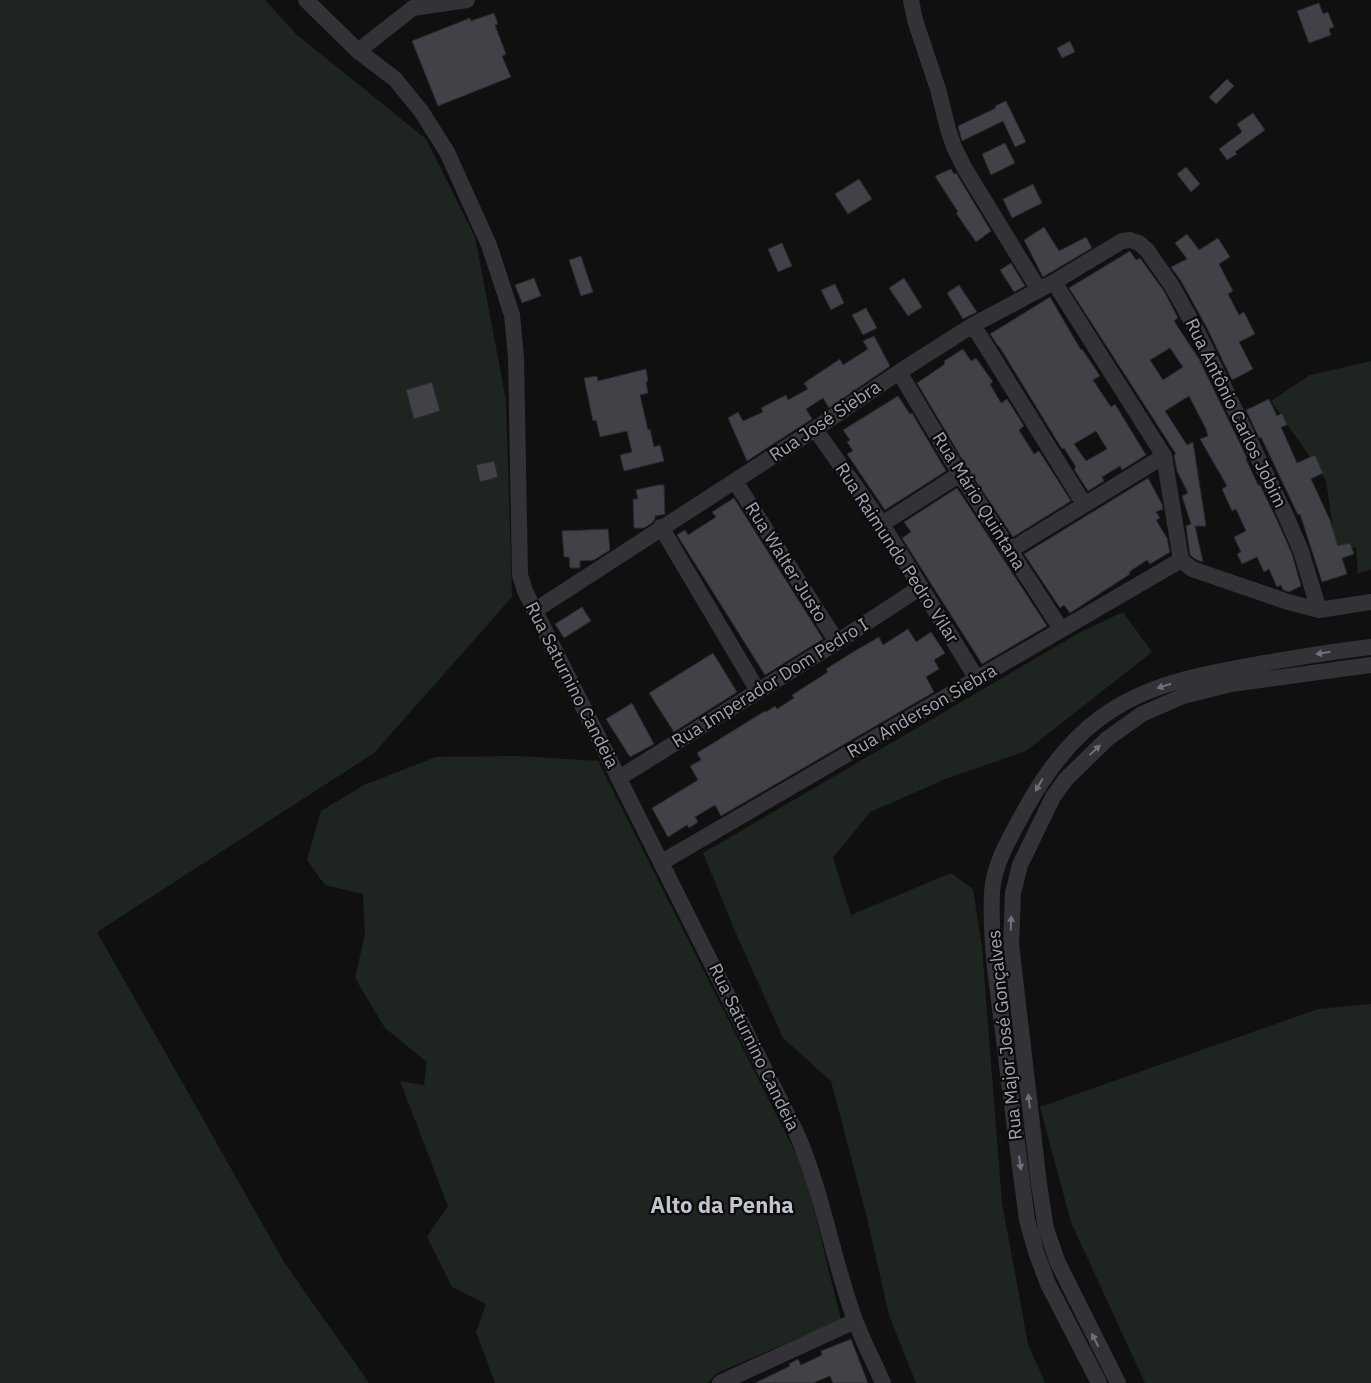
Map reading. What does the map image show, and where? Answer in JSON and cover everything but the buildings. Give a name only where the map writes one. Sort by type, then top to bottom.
[{"type":"street","name":"Rua Saturnino Candeia","points":[[306,0],[358,51],[395,79],[421,112],[447,152],[488,245],[512,315],[516,357],[520,575],[534,611],[662,862],[796,1132],[809,1161],[855,1321],[883,1383]]},
{"type":"street","points":[[358,51],[412,4],[467,0]]},
{"type":"street","points":[[911,0],[915,20],[938,89],[954,147],[965,169],[1164,456],[1181,560],[1192,569],[1288,602],[1319,610],[1371,602]]},
{"type":"street","name":"Rua Antônio Carlos Jobim","points":[[1122,241],[1130,240],[1139,243],[1147,250],[1172,286],[1198,333],[1302,551],[1319,610]]},
{"type":"street","name":"Rua José Siebra","points":[[534,611],[661,527],[816,429],[898,372],[973,325],[1046,286],[1122,241]]},
{"type":"street","points":[[973,325],[1084,504]]},
{"type":"street","name":"Rua Mário Quintana","points":[[898,372],[960,474],[1061,629]]},
{"type":"street","name":"Rua Raimundo Pedro Vilar","points":[[816,429],[882,524],[977,679]]},
{"type":"street","points":[[1009,551],[1164,456]]},
{"type":"street","points":[[882,524],[960,474]]},
{"type":"street","name":"Rua Walter Justo","points":[[735,481],[837,642]]},
{"type":"street","points":[[661,527],[758,691]]},
{"type":"street","name":"Rua Anderson Siebra","points":[[662,862],[1181,560]]},
{"type":"street","name":"Rua Imperador Dom Pedro I","points":[[619,778],[837,642],[921,587]]},
{"type":"street","name":"Rua Major José Gonçalves","points":[[1099,1383],[1048,1284],[1027,1220],[992,950],[992,890],[998,866],[1012,833],[1045,776],[1073,743],[1112,709],[1155,689],[1202,675],[1371,647]]},
{"type":"street","name":"Rua Major José Gonçalves","points":[[1118,1383],[1058,1263],[1046,1229],[1011,944],[1013,893],[1020,864],[1053,797],[1066,779],[1107,739],[1142,714],[1183,696],[1231,684],[1371,665]]},
{"type":"street","points":[[720,1383],[855,1321]]},
{"type":"shaded area","points":[[0,0],[265,0],[296,34],[426,139],[475,237],[506,400],[512,597],[374,753],[97,932],[284,1262],[369,1383],[0,1383]]},
{"type":"shaded area","points":[[1371,361],[1371,569],[1358,574],[1356,547],[1336,552],[1326,480],[1271,401],[1310,375]]},
{"type":"shaded area","points":[[1123,612],[1152,652],[1026,751],[948,778],[870,812],[833,858],[851,915],[951,873],[973,889],[982,948],[1002,1203],[1028,1344],[1045,1383],[916,1383],[889,1315],[867,1218],[831,1081],[783,1038],[735,931],[703,853],[1079,633]]},
{"type":"shaded area","points":[[518,756],[598,761],[804,1170],[841,1320],[717,1373],[707,1383],[495,1383],[476,1332],[486,1304],[452,1287],[427,1237],[448,1206],[400,1081],[424,1085],[427,1062],[385,1028],[355,978],[365,934],[363,894],[325,885],[307,860],[321,811],[364,785],[436,757]]},
{"type":"shaded area","points":[[1371,1004],[1371,1383],[1145,1383],[1071,1222],[1040,1107],[1318,1009]]},
{"type":"district","name":"Alto da Penha","points":[[722,1205]]}]
